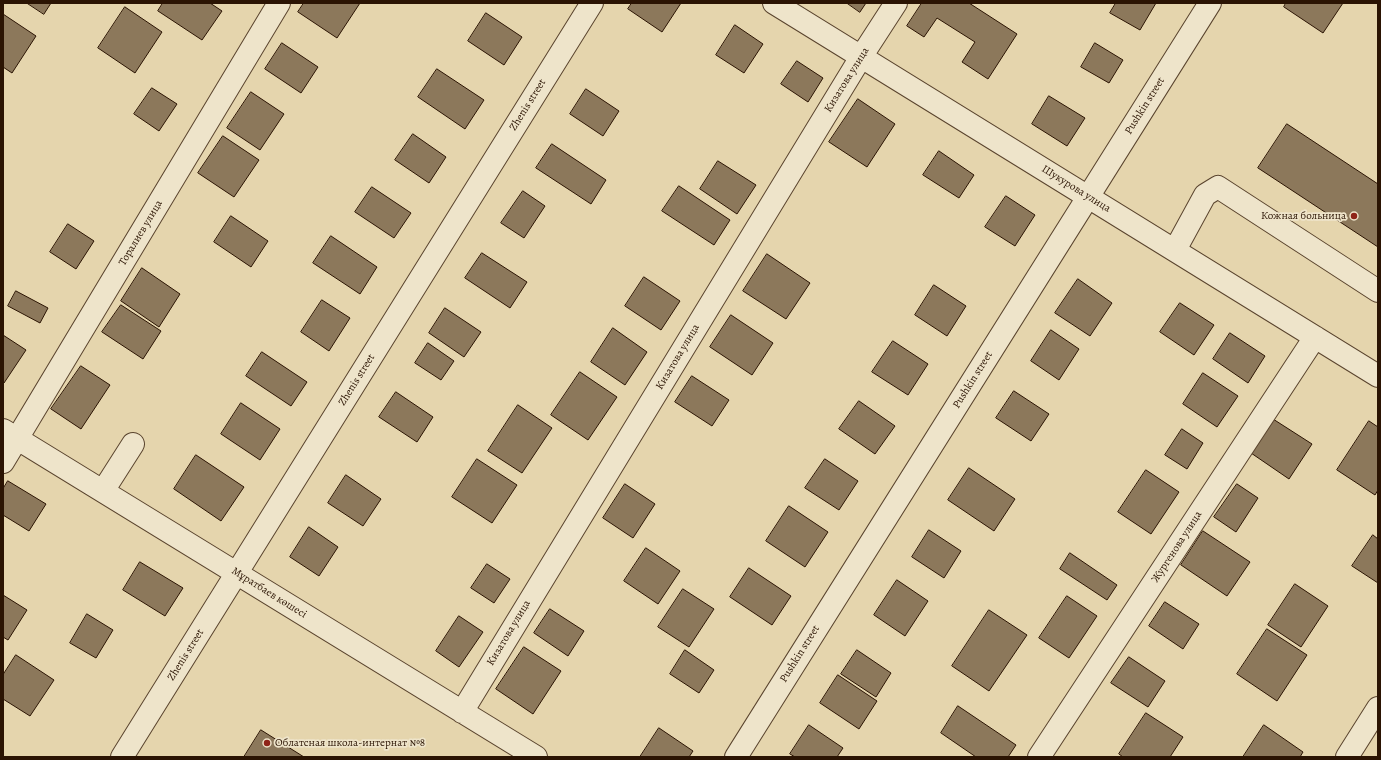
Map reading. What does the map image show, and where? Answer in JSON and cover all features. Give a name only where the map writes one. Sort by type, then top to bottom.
[{"type":"street","name":"Торалиев улица","points":[[3,462],[10,435],[279,3]]},
{"type":"street","name":"Zhenis street","points":[[122,757],[592,3]]},
{"type":"street","name":"Шукурова улица","points":[[774,3],[1378,376]]},
{"type":"street","name":"Кизатова улица","points":[[462,712],[861,57],[896,3]]},
{"type":"street","name":"Pushkin street","points":[[736,757],[1210,3]]},
{"type":"street","points":[[1175,250],[1205,195],[1218,187],[1378,291]]},
{"type":"street","name":"Жургенова улица","points":[[1039,757],[1315,337]]},
{"type":"street","name":"Мұратбаев көшесі","points":[[10,435],[536,757]]},
{"type":"street","points":[[103,491],[133,444]]},
{"type":"street","points":[[1347,757],[1378,708]]},
{"type":"building","points":[[27,3],[51,3],[44,14]]},
{"type":"building","points":[[163,3],[210,3],[222,11],[202,40],[158,11]]},
{"type":"building","points":[[304,3],[360,3],[337,38],[298,12]]},
{"type":"building","points":[[632,3],[681,3],[662,32],[628,9]]},
{"type":"building","points":[[847,3],[866,3],[860,12]]},
{"type":"building","points":[[922,3],[969,3],[1017,34],[988,79],[962,62],[975,42],[937,18],[924,37],[907,26]]},
{"type":"building","points":[[1116,3],[1156,3],[1140,30],[1110,13]]},
{"type":"building","points":[[1286,3],[1343,3],[1323,33],[1284,7]]},
{"type":"building","points":[[125,7],[162,32],[135,73],[98,48]]},
{"type":"building","points":[[486,13],[522,37],[504,65],[468,41]]},
{"type":"building","points":[[3,14],[36,36],[12,73],[3,67]]},
{"type":"building","points":[[735,25],[763,44],[744,73],[716,55]]},
{"type":"building","points":[[282,43],[318,67],[301,93],[265,69]]},
{"type":"building","points":[[1095,43],[1123,60],[1109,83],[1081,67]]},
{"type":"building","points":[[797,61],[823,78],[808,102],[781,84]]},
{"type":"building","points":[[437,69],[484,100],[465,129],[418,97]]},
{"type":"building","points":[[152,88],[177,104],[159,131],[134,114]]},
{"type":"building","points":[[586,89],[619,111],[603,136],[570,114]]},
{"type":"building","points":[[251,92],[284,114],[260,150],[227,128]]},
{"type":"building","points":[[1049,96],[1085,118],[1067,146],[1032,124]]},
{"type":"building","points":[[858,99],[895,124],[867,167],[829,142]]},
{"type":"building","name":"Кожная больница","points":[[1287,124],[1378,184],[1378,247],[1258,168]]},
{"type":"building","points":[[413,134],[446,157],[429,183],[395,160]]},
{"type":"building","points":[[223,136],[259,160],[234,197],[198,173]]},
{"type":"building","points":[[552,144],[606,180],[591,204],[536,168]]},
{"type":"building","points":[[939,151],[974,175],[959,198],[923,175]]},
{"type":"building","points":[[718,161],[756,185],[737,214],[700,189]]},
{"type":"building","points":[[679,186],[730,220],[714,245],[662,211]]},
{"type":"building","points":[[372,187],[411,213],[394,238],[355,212]]},
{"type":"building","points":[[523,191],[545,206],[524,238],[501,223]]},
{"type":"building","points":[[1006,196],[1035,215],[1015,246],[985,227]]},
{"type":"building","points":[[231,216],[268,241],[251,267],[214,242]]},
{"type":"building","points":[[68,224],[94,241],[76,269],[50,252]]},
{"type":"building","points":[[331,236],[377,267],[360,294],[313,263]]},
{"type":"building","points":[[482,253],[527,282],[510,308],[465,278]]},
{"type":"building","points":[[767,254],[810,283],[786,319],[743,291]]},
{"type":"building","points":[[142,268],[180,294],[159,327],[121,301]]},
{"type":"building","points":[[644,277],[680,301],[661,330],[625,306]]},
{"type":"building","points":[[1078,279],[1112,303],[1090,336],[1055,313]]},
{"type":"building","points":[[934,285],[966,306],[947,336],[915,315]]},
{"type":"building","points":[[16,291],[48,308],[40,323],[8,306]]},
{"type":"building","points":[[322,300],[350,318],[329,351],[301,332]]},
{"type":"building","points":[[1180,303],[1214,325],[1194,355],[1160,332]]},
{"type":"building","points":[[121,305],[161,331],[143,359],[102,332]]},
{"type":"building","points":[[445,308],[481,332],[464,357],[429,333]]},
{"type":"building","points":[[731,315],[773,343],[752,375],[710,347]]},
{"type":"building","points":[[613,328],[647,352],[625,385],[591,362]]},
{"type":"building","points":[[1051,330],[1079,349],[1059,380],[1031,361]]},
{"type":"building","points":[[1230,333],[1265,356],[1248,383],[1213,359]]},
{"type":"building","points":[[3,335],[26,350],[4,383],[3,382]]},
{"type":"building","points":[[893,341],[928,364],[908,395],[872,372]]},
{"type":"building","points":[[428,343],[454,361],[441,380],[415,363]]},
{"type":"building","points":[[262,352],[307,382],[291,406],[246,376]]},
{"type":"building","points":[[81,366],[110,385],[81,429],[51,409]]},
{"type":"building","points":[[580,372],[617,397],[588,440],[551,415]]},
{"type":"building","points":[[1203,373],[1238,396],[1217,427],[1183,404]]},
{"type":"building","points":[[692,376],[729,400],[712,426],[675,402]]},
{"type":"building","points":[[1014,391],[1049,414],[1031,441],[996,418]]},
{"type":"building","points":[[396,392],[433,417],[417,442],[379,417]]},
{"type":"building","points":[[859,401],[895,426],[875,454],[839,429]]},
{"type":"building","points":[[241,403],[280,429],[260,460],[221,434]]},
{"type":"building","points":[[518,405],[552,428],[522,473],[488,451]]},
{"type":"building","points":[[1273,419],[1312,444],[1289,479],[1251,453]]},
{"type":"building","points":[[1369,421],[1378,427],[1378,490],[1375,495],[1337,470]]},
{"type":"building","points":[[1182,429],[1203,443],[1187,469],[1165,455]]},
{"type":"building","points":[[196,455],[244,487],[221,521],[174,489]]},
{"type":"building","points":[[477,459],[517,485],[492,523],[452,497]]},
{"type":"building","points":[[825,459],[858,481],[839,510],[805,488]]},
{"type":"building","points":[[969,468],[1015,499],[994,531],[948,500]]},
{"type":"building","points":[[1146,470],[1179,492],[1151,534],[1118,512]]},
{"type":"building","points":[[346,475],[381,499],[363,526],[328,503]]},
{"type":"building","points":[[8,481],[46,504],[29,531],[3,515],[3,489]]},
{"type":"building","points":[[625,484],[655,504],[633,538],[603,518]]},
{"type":"building","points":[[1237,484],[1258,498],[1236,532],[1214,517]]},
{"type":"building","points":[[789,506],[828,532],[805,567],[766,541]]},
{"type":"building","points":[[309,527],[338,547],[319,576],[290,557]]},
{"type":"building","points":[[929,530],[961,551],[944,578],[912,557]]},
{"type":"building","points":[[1203,531],[1250,562],[1227,596],[1181,565]]},
{"type":"building","points":[[1373,535],[1378,539],[1378,583],[1352,566]]},
{"type":"building","points":[[646,548],[680,571],[658,604],[624,581]]},
{"type":"building","points":[[1070,553],[1117,585],[1107,600],[1060,569]]},
{"type":"building","points":[[140,562],[183,588],[165,616],[123,590]]},
{"type":"building","points":[[487,564],[510,579],[494,603],[471,588]]},
{"type":"building","points":[[749,568],[791,596],[772,625],[730,597]]},
{"type":"building","points":[[897,580],[928,601],[905,636],[874,615]]},
{"type":"building","points":[[1295,584],[1328,606],[1301,647],[1268,625]]},
{"type":"building","points":[[683,589],[714,609],[689,647],[658,627]]},
{"type":"building","points":[[3,595],[27,610],[8,640],[3,637]]},
{"type":"building","points":[[1067,596],[1097,616],[1069,658],[1039,638]]},
{"type":"building","points":[[1165,602],[1199,624],[1183,649],[1149,626]]},
{"type":"building","points":[[550,609],[584,631],[568,656],[534,633]]},
{"type":"building","points":[[989,610],[1027,635],[989,691],[952,666]]},
{"type":"building","points":[[87,614],[113,630],[96,658],[70,643]]},
{"type":"building","points":[[459,616],[483,632],[459,667],[436,651]]},
{"type":"building","points":[[1267,629],[1307,655],[1277,701],[1237,674]]},
{"type":"building","points":[[524,647],[561,671],[533,714],[496,689]]},
{"type":"building","points":[[685,650],[714,670],[699,693],[670,674]]},
{"type":"building","points":[[857,650],[891,673],[876,697],[841,674]]},
{"type":"building","points":[[16,655],[54,680],[30,716],[3,699],[3,675]]},
{"type":"building","points":[[1129,657],[1165,681],[1148,707],[1111,683]]},
{"type":"building","points":[[838,675],[877,701],[859,729],[820,703]]},
{"type":"building","points":[[958,706],[1016,745],[1008,757],[976,757],[941,733]]},
{"type":"building","points":[[1146,713],[1183,737],[1170,757],[1123,757],[1119,754]]},
{"type":"building","points":[[809,725],[843,748],[837,757],[795,757],[790,754]]},
{"type":"building","points":[[1264,725],[1303,752],[1300,757],[1243,757]]},
{"type":"building","points":[[659,728],[693,751],[689,757],[640,757]]},
{"type":"building","name":"Облатсная школа-интернат №8","points":[[261,730],[304,757],[244,757]]},
{"type":"place","name":"Кожная больница","points":[[1354,216]]},
{"type":"place","name":"Облатсная школа-интернат №8","points":[[267,743]]}]
